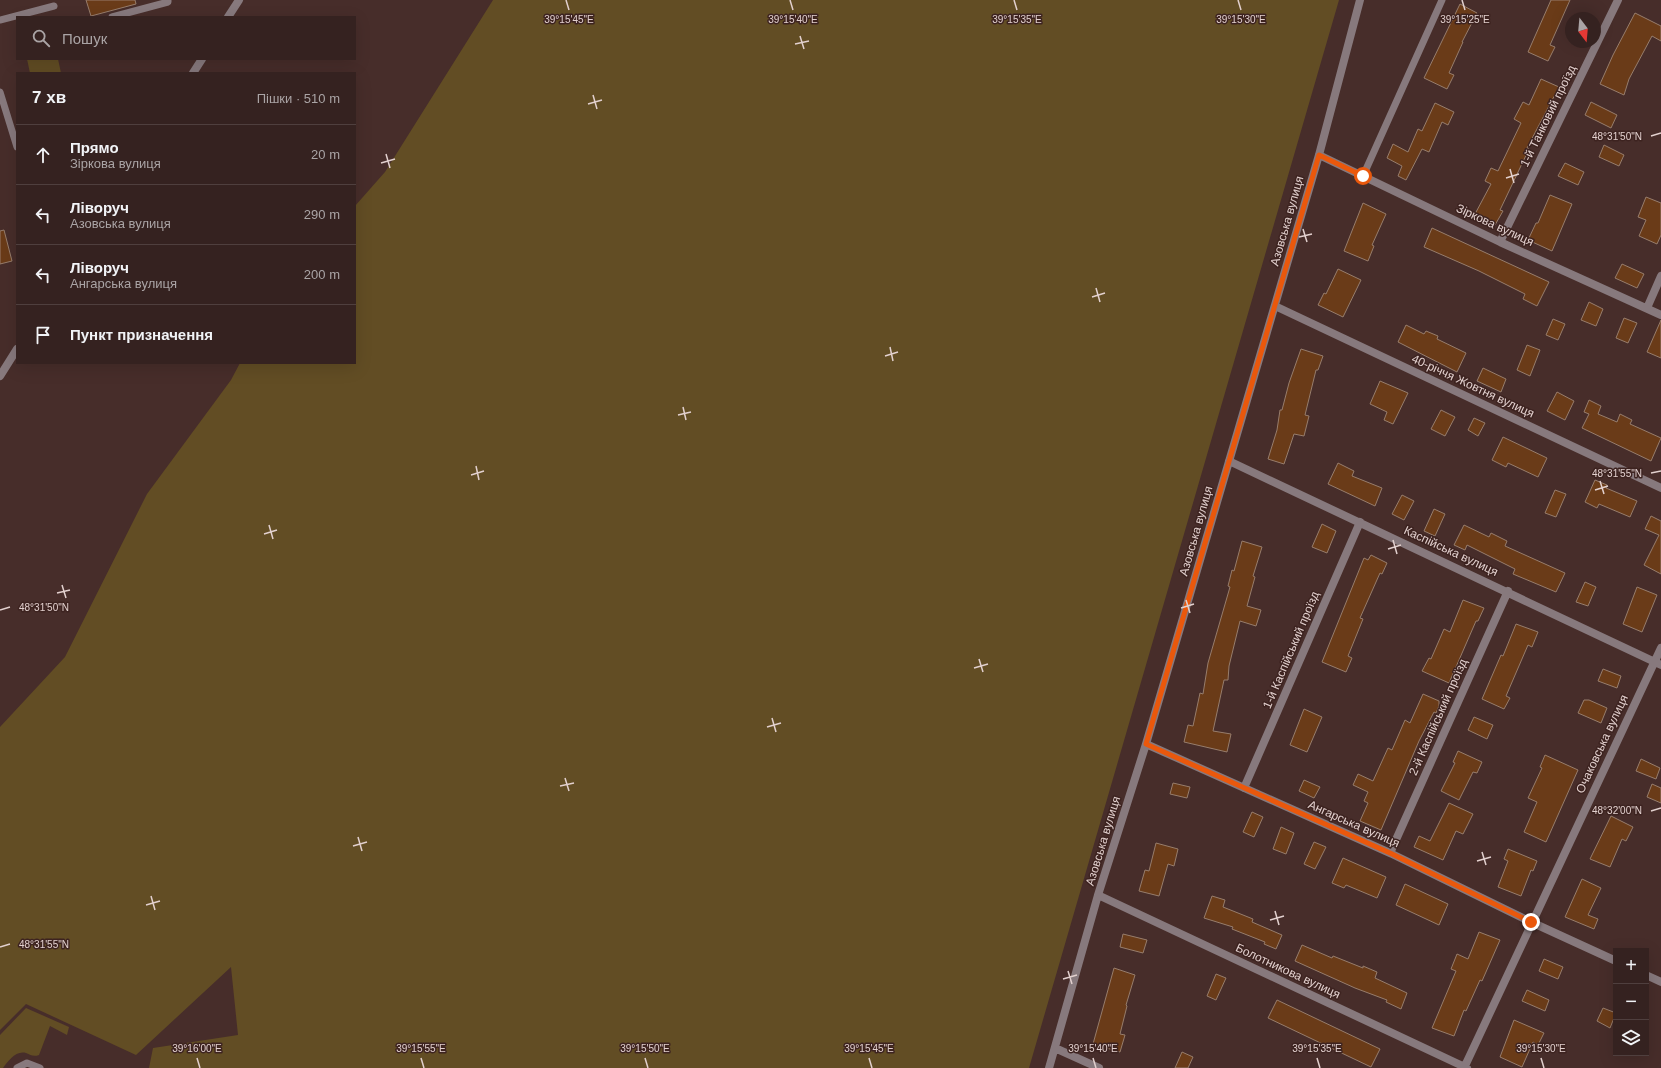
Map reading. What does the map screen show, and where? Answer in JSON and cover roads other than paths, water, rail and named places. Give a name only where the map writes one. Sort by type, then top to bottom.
[{"type":"street","points":[[229,16],[239,0]]},
{"type":"street","name":"Азовська вулиця","points":[[1049,1068],[1098,895],[1146,744],[1319,155],[1360,0]]},
{"type":"street","name":"1-й Танковий проїзд","points":[[1500,242],[1618,0]]},
{"type":"street","points":[[194,72],[201,60]]},
{"type":"street","name":"Зіркова вулиця","points":[[1319,155],[1500,242],[1661,314]]},
{"type":"street","points":[[1647,308],[1661,276]]},
{"type":"street","name":"40-річчя Жовтня вулиця","points":[[1275,306],[1661,488]]},
{"type":"street","points":[[0,376],[16,352]]},
{"type":"street","name":"Каспійська вулиця","points":[[1229,461],[1508,591],[1658,663]]},
{"type":"street","name":"1-й Каспійський проїзд","points":[[1244,788],[1360,522]]},
{"type":"street","name":"2-й Каспійський проїзд","points":[[1390,853],[1508,591]]},
{"type":"street","name":"Очаковська вулиця","points":[[1465,1068],[1531,922],[1658,663],[1661,648]]},
{"type":"street","name":"Ангарська вулиця","points":[[1146,744],[1390,853],[1531,922],[1613,960]]},
{"type":"street","name":"Болотникова вулиця","points":[[1098,895],[1465,1068]]},
{"type":"street","points":[[1649,976],[1661,982]]},
{"type":"street","points":[[1055,1048],[1099,1068]]},
{"type":"lane","points":[[116,16],[168,2],[168,0]]},
{"type":"lane","points":[[1363,176],[1442,0]]},
{"type":"lane","points":[[0,20],[54,6]]},
{"type":"lane","points":[[0,92],[16,144]]},
{"type":"lane","points":[[17,1068],[27,1063],[40,1068]]}]
